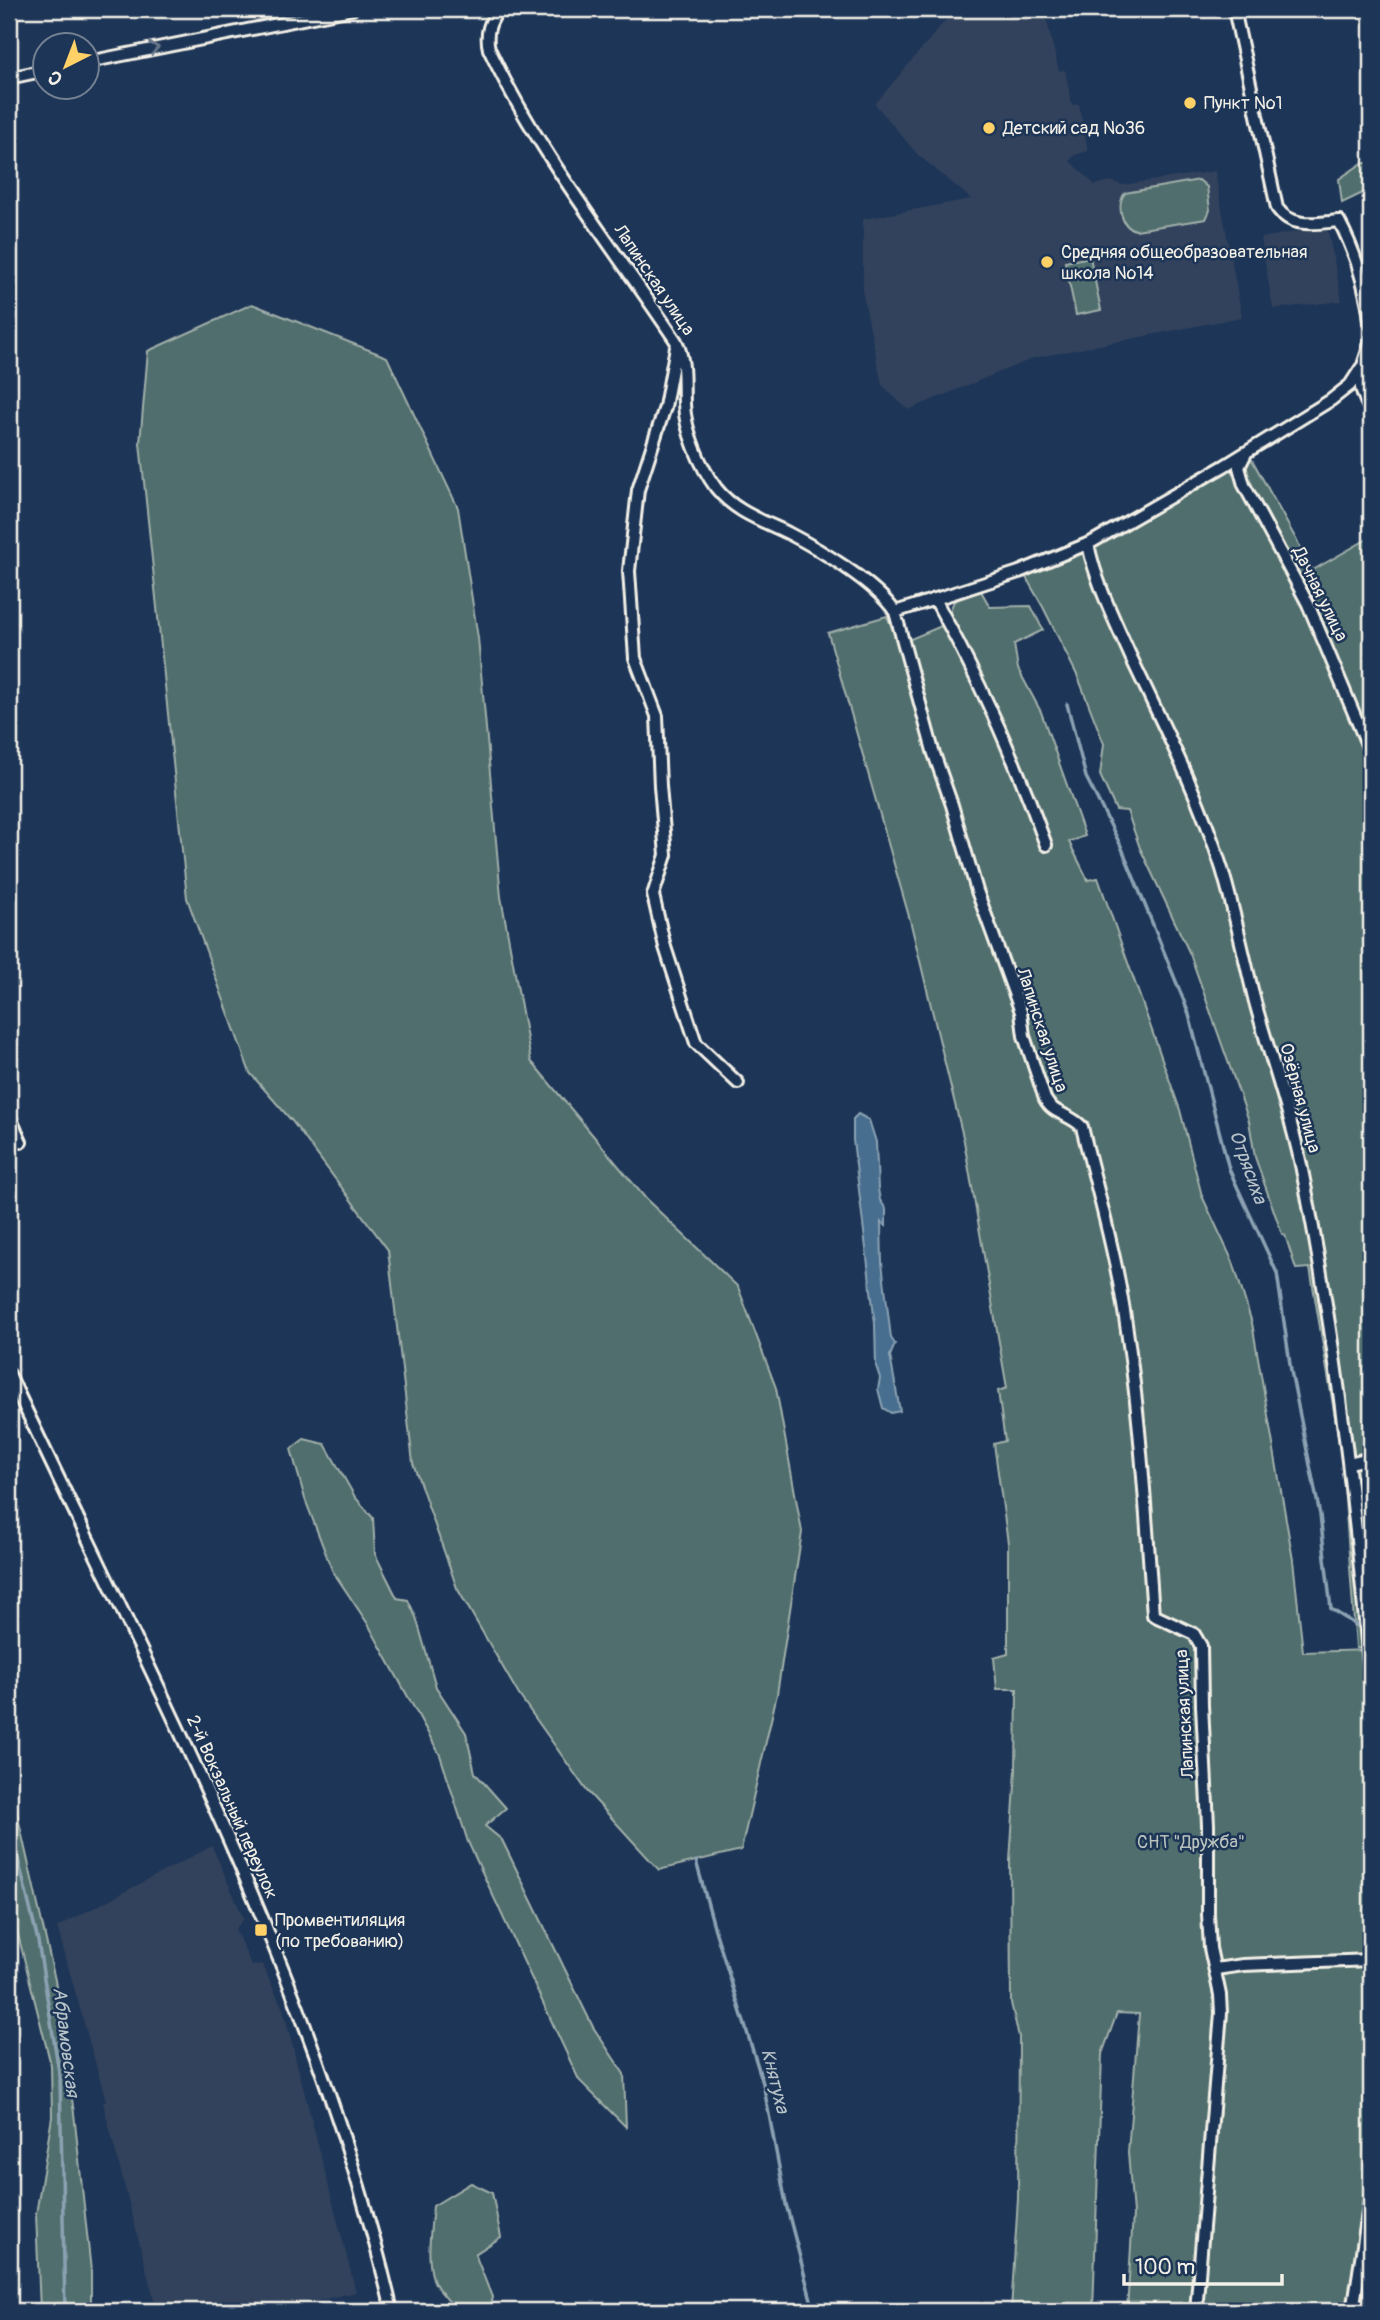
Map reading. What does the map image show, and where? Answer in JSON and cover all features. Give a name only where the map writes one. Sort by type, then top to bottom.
[{"type":"street","points":[[102,59],[352,9]]},
{"type":"street","name":"Лапинская улица","points":[[499,9],[491,20],[487,36],[489,49],[529,123],[676,341],[683,363],[684,403],[688,424],[696,449],[715,486],[740,510],[790,534],[864,581],[881,595],[895,612],[933,751],[952,805],[976,891],[1021,1013],[1024,1036],[1041,1087],[1049,1107],[1078,1122],[1082,1127],[1124,1312],[1143,1471],[1153,1615],[1194,1634],[1201,1646],[1208,1825],[1208,1914],[1210,1948],[1216,1969],[1220,2013],[1196,2311]]},
{"type":"street","points":[[1234,9],[1277,208],[1289,220],[1297,223],[1339,222],[1349,239],[1360,269],[1371,325]]},
{"type":"street","points":[[9,78],[32,73]]},
{"type":"street","points":[[895,612],[1019,572],[1088,544],[1246,453],[1331,400],[1350,385],[1361,368],[1371,340]]},
{"type":"street","points":[[676,341],[676,355],[665,407],[638,490],[629,571],[635,658],[657,716],[666,855],[653,895],[665,947],[696,1043],[738,1083]]},
{"type":"street","points":[[1361,368],[1361,390],[1371,411]]},
{"type":"street","name":"Дачная улица","points":[[1246,453],[1240,467],[1244,485],[1314,616],[1371,754]]},
{"type":"street","name":"Озёрная улица","points":[[1088,544],[1102,593],[1194,791],[1222,869],[1304,1178],[1349,1463],[1371,1689]]},
{"type":"street","points":[[935,599],[972,667],[1004,735],[1046,845]]},
{"type":"street","points":[[9,1115],[21,1142]]},
{"type":"street","name":"2-й Вокзальный переулок","points":[[9,1374],[234,1851],[271,1938],[339,2127],[381,2263],[392,2311]]},
{"type":"street","points":[[1349,1463],[1371,1458]]},
{"type":"street","points":[[1216,1969],[1242,1965],[1371,1960]]},
{"type":"street","points":[[1353,2311],[1371,2193]]},
{"type":"shaded area","name":"Средняя общеобразовательная школа №14","points":[[955,9],[1044,9],[1059,71],[1065,70],[1072,105],[1079,104],[1088,151],[1075,155],[1070,161],[1095,185],[1111,181],[1122,185],[1215,171],[1242,317],[1034,358],[908,410],[882,385],[863,295],[863,219],[971,199],[917,154],[875,104]]},
{"type":"shaded area","points":[[1327,226],[1342,301],[1273,309],[1261,238]]},
{"type":"shaded area","points":[[858,1114],[869,1120],[876,1142],[878,1189],[880,1200],[886,1209],[886,1226],[881,1222],[882,1262],[891,1338],[895,1344],[890,1356],[900,1411],[891,1413],[883,1408],[878,1389],[880,1378],[876,1366],[875,1324],[853,1140],[853,1119]]},
{"type":"shaded area","points":[[212,1846],[244,1919],[235,1929],[252,1966],[262,1964],[283,2009],[356,2292],[272,2311],[157,2311],[103,2103],[106,2101],[57,1927]]},
{"type":"green space","points":[[1371,162],[1371,189],[1342,203],[1339,179],[1361,164]]},
{"type":"green space","points":[[1199,180],[1207,187],[1210,210],[1206,219],[1136,230],[1124,220],[1121,203],[1125,193]]},
{"type":"green space","points":[[1090,257],[1101,310],[1076,315],[1065,262]]},
{"type":"green space","points":[[252,304],[387,357],[458,508],[478,638],[501,897],[531,1061],[646,1199],[738,1287],[776,1388],[802,1532],[777,1694],[741,1850],[659,1870],[587,1791],[519,1695],[457,1588],[413,1463],[388,1250],[292,1121],[250,1073],[187,898],[140,443],[148,351]]},
{"type":"green space","points":[[1245,447],[1313,570],[1371,537],[1371,1648],[1356,1648],[1342,1459],[1310,1268],[1296,1269],[1255,1157],[1249,1121],[1190,954],[1140,848],[1127,811],[1116,810],[1100,775],[1104,744],[1078,677],[1020,567],[1083,542]]},
{"type":"green space","name":"СНТ \"Дружба\"","points":[[981,591],[990,607],[1031,606],[1043,630],[1014,644],[1018,669],[1041,712],[1085,836],[1069,842],[1088,880],[1098,878],[1180,1110],[1202,1196],[1233,1262],[1252,1323],[1293,1560],[1303,1652],[1371,1650],[1371,2311],[1127,2311],[1133,2214],[1128,2152],[1139,2014],[1117,2013],[1102,2054],[1093,2311],[1011,2311],[1018,2198],[1019,2037],[1011,2003],[1010,1861],[1016,1770],[1017,1689],[997,1689],[994,1658],[1008,1654],[1008,1543],[994,1444],[1005,1441],[998,1391],[1007,1388],[964,1141],[910,920],[828,633],[887,616],[899,644],[951,622],[948,616],[954,601]]},
{"type":"green space","points":[[304,1439],[325,1444],[355,1497],[373,1518],[375,1554],[397,1598],[408,1600],[416,1617],[436,1687],[466,1733],[475,1773],[506,1808],[485,1826],[502,1840],[593,2027],[624,2074],[626,2127],[579,2080],[468,1842],[440,1755],[368,1624],[332,1570],[305,1499],[291,1449]]},
{"type":"green space","points":[[9,1778],[55,1980],[74,2113],[91,2271],[91,2311],[40,2311],[36,2214],[52,2117],[51,2065],[9,1899]]},
{"type":"green space","points":[[471,2183],[492,2193],[501,2237],[475,2254],[492,2297],[489,2311],[456,2311],[437,2288],[431,2270],[433,2206]]},
{"type":"waterway","name":"Отрясиха","points":[[1067,704],[1086,777],[1121,846],[1188,1011],[1229,1169],[1277,1273],[1291,1371],[1320,1515],[1331,1609],[1364,1630]]},
{"type":"waterway","name":"Абрамовская","points":[[9,1822],[38,1941],[60,2078],[65,2311]]},
{"type":"waterway","name":"Княтуха","points":[[696,1861],[763,2083],[786,2204],[814,2311]]},
{"type":"place","name":"Пункт №1","points":[[1190,103]]},
{"type":"place","name":"Детский сад №36","points":[[989,128]]},
{"type":"place","name":"Средняя общеобразовательная школа №14","points":[[1047,262]]},
{"type":"place","name":"Промвентиляция (по требованию)","points":[[261,1930]]}]
